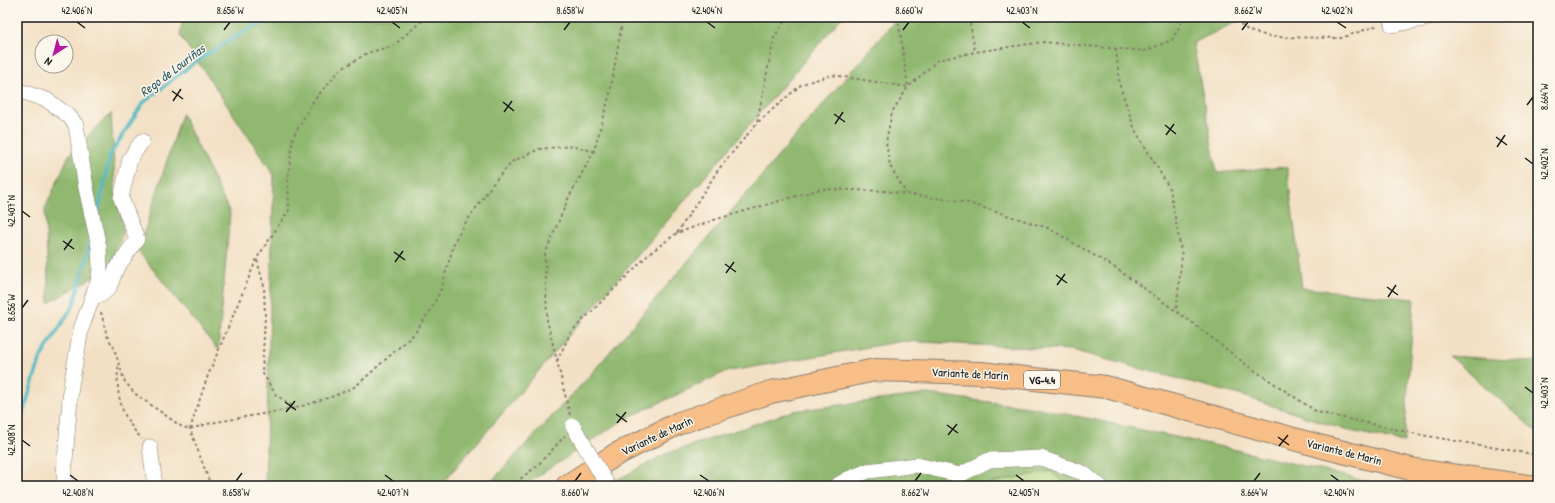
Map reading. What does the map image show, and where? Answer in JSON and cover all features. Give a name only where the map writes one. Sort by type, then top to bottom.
[{"type":"highway","name":"Variante de Marín","points":[[567,486],[615,455],[679,423],[771,392],[875,370],[981,372],[1106,387],[1316,445],[1415,470],[1528,486]]},
{"type":"street","points":[[1392,25],[1435,17]]},
{"type":"street","points":[[17,90],[47,100],[69,116],[76,125],[86,188],[99,247],[100,269],[94,296],[81,329],[71,386],[64,473],[66,486]]},
{"type":"street","points":[[94,296],[101,295],[108,288],[116,269],[137,239],[122,198],[130,159],[142,141]]},
{"type":"street","points":[[573,426],[608,486]]},
{"type":"street","points":[[150,447],[155,486]]},
{"type":"street","points":[[836,486],[848,479],[868,471],[917,465],[960,475],[989,460],[1041,458],[1082,473],[1100,486]]},
{"type":"path","points":[[211,486],[190,429],[206,378],[257,258],[289,210],[288,178],[293,137],[314,100],[340,70],[367,52],[393,46],[426,17]]},
{"type":"path","points":[[511,486],[537,466],[557,446],[573,426],[547,320],[545,254],[568,199],[594,151],[610,94],[623,17]]},
{"type":"path","points":[[757,123],[774,38],[787,17]]},
{"type":"path","points":[[898,17],[908,87]]},
{"type":"path","points":[[969,17],[975,52]]},
{"type":"path","points":[[906,193],[890,166],[886,142],[892,112],[908,87],[938,60],[975,52],[1043,42],[1145,51],[1172,40],[1181,23],[1190,17]]},
{"type":"path","points":[[1231,17],[1248,31],[1272,37],[1341,38],[1367,28],[1392,25]]},
{"type":"path","points":[[1116,49],[1120,86],[1134,130],[1170,189],[1182,256],[1176,311]]},
{"type":"path","points":[[677,233],[718,170],[757,123],[802,84],[832,74],[908,87]]},
{"type":"path","points":[[94,296],[98,302],[107,336],[114,348],[124,380],[134,393],[176,423],[190,429],[210,423],[296,408],[334,396],[356,386],[415,334],[433,306],[441,289],[455,240],[495,181],[513,161],[539,149],[570,146],[594,151]]},
{"type":"path","points":[[557,361],[571,332],[650,253],[677,233],[717,218],[821,189],[886,191],[965,202],[1048,228],[1114,267],[1176,311],[1248,366],[1317,412],[1421,435],[1538,455]]},
{"type":"path","points":[[257,258],[264,286],[265,317],[262,372],[276,395],[296,408]]},
{"type":"path","points":[[118,364],[116,388],[122,409],[131,427],[150,447]]},
{"type":"green space","points":[[183,17],[842,17],[440,486],[265,486],[274,175],[180,35]]},
{"type":"green space","points":[[898,17],[1246,17],[1193,43],[1217,173],[1287,167],[1302,288],[1414,299],[1404,442],[1345,430],[1243,396],[1071,350],[903,341],[725,372],[623,420],[523,486],[487,486],[585,381]]},
{"type":"green space","points":[[111,113],[115,186],[124,230],[110,267],[49,303],[45,209],[69,155]]},
{"type":"green space","points":[[182,114],[230,213],[218,350],[138,251]]},
{"type":"green space","points":[[1450,356],[1538,362],[1538,433]]},
{"type":"green space","points":[[927,394],[1043,409],[1232,449],[1386,486],[1068,486],[1050,471],[977,486],[606,486],[663,455],[793,411]]},
{"type":"green space","points":[[1039,462],[1094,486],[943,486]]},
{"type":"waterway","name":"Rego de Louriñas","points":[[98,214],[110,155],[143,103],[195,62],[247,30],[277,17]]},
{"type":"waterway","name":"Rego de Louriñas","points":[[17,431],[41,357],[74,304],[91,241]]}]
